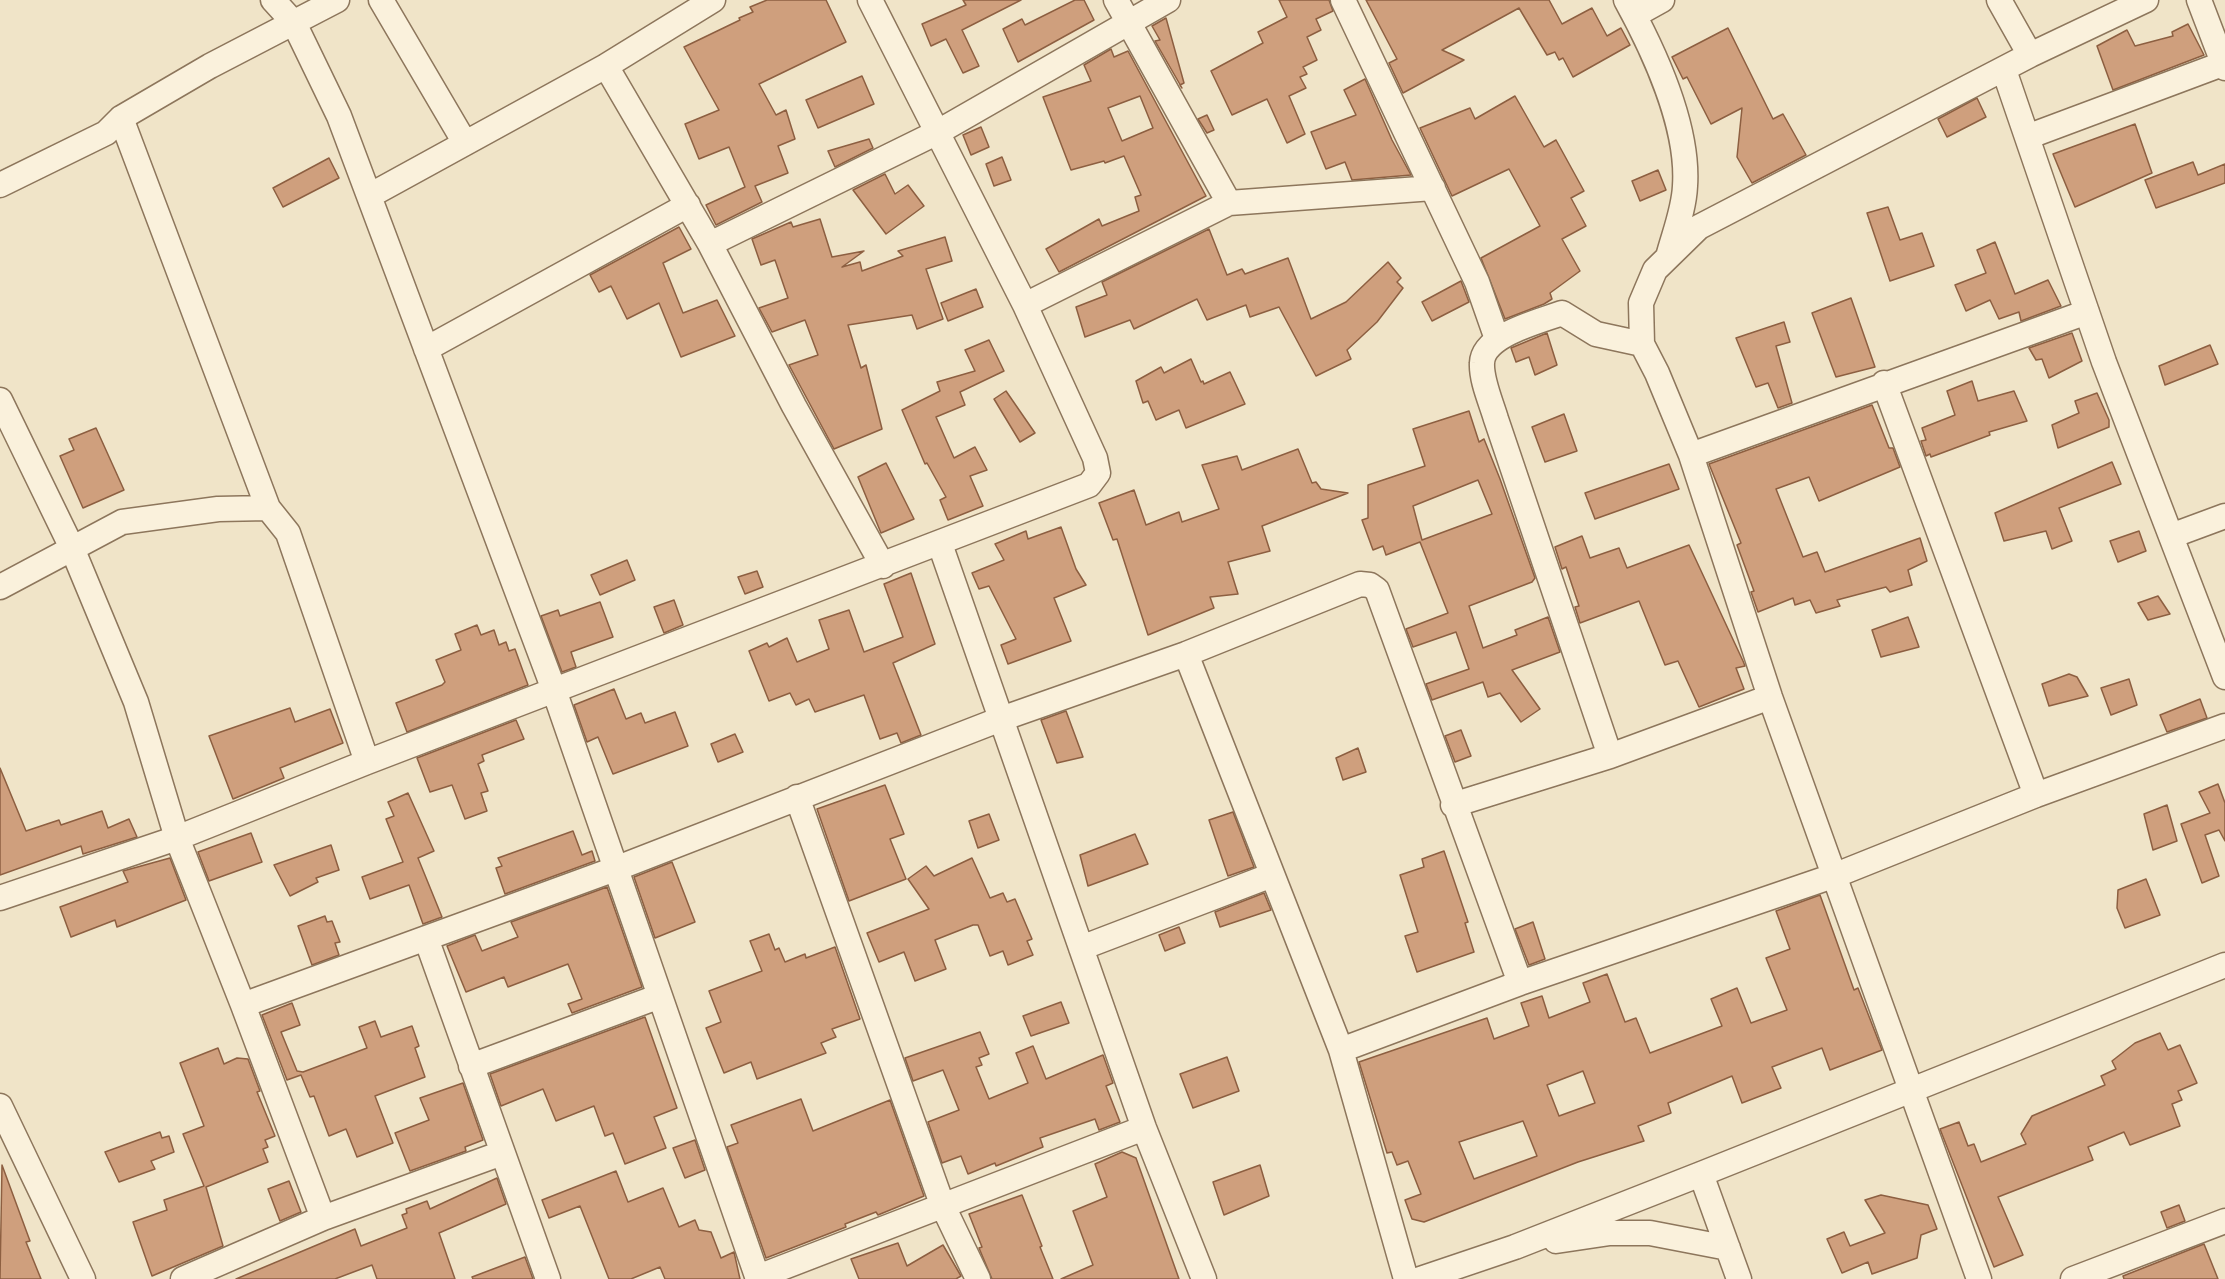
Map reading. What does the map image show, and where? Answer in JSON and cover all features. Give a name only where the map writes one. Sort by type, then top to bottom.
[{"type":"street","points":[[273,0],[294,23],[339,116],[554,690],[758,1278],[942,1204],[1144,1128]]},
{"type":"street","points":[[0,185],[106,133],[121,118],[210,66],[337,0]]},
{"type":"street","points":[[381,0],[465,143]]},
{"type":"street","points":[[369,196],[606,66],[713,0]]},
{"type":"street","points":[[0,898],[177,838],[367,762],[883,566],[1089,484],[1098,473],[1095,458],[1025,305],[870,0]]},
{"type":"street","points":[[1116,0],[1229,203]]},
{"type":"street","points":[[710,244],[938,132],[1167,0]]},
{"type":"street","points":[[1343,0],[1477,282],[1497,339]]},
{"type":"street","points":[[1662,0],[1631,8],[1665,85],[1685,166],[1683,203],[1668,258]]},
{"type":"street","points":[[1999,0],[2030,56]]},
{"type":"street","points":[[1979,1279],[1836,875],[1770,697],[1691,455],[1657,372],[1642,344],[1641,303],[1655,270],[1699,227],[2030,56],[2146,0]]},
{"type":"street","points":[[2027,137],[2224,64],[2199,0]]},
{"type":"street","points":[[606,66],[710,244],[794,406],[883,566]]},
{"type":"street","points":[[2004,70],[2087,312],[2225,677]]},
{"type":"street","points":[[121,118],[268,508],[288,533],[367,762]]},
{"type":"street","points":[[1025,305],[1229,203],[1433,188]]},
{"type":"street","points":[[426,349],[688,205]]},
{"type":"street","points":[[1691,455],[1884,383],[2087,312]]},
{"type":"street","points":[[1610,756],[1496,419],[1482,364],[1485,349],[1497,339],[1562,313],[1596,334],[1642,344]]},
{"type":"street","points":[[1884,383],[2036,795]]},
{"type":"street","points":[[0,400],[72,548],[136,702],[177,838],[323,1218]]},
{"type":"street","points":[[0,587],[122,522],[218,509],[268,508]]},
{"type":"street","points":[[2171,536],[2225,516]]},
{"type":"street","points":[[940,544],[1144,1128],[1204,1279]]},
{"type":"street","points":[[243,1005],[615,868],[796,796],[1001,719],[1186,654],[1360,584],[1370,585],[1377,590],[1453,805],[1520,983]]},
{"type":"street","points":[[1186,654],[1341,1050],[1406,1279]]},
{"type":"street","points":[[1453,805],[1610,756],[1770,697]]},
{"type":"street","points":[[1341,1050],[1520,983],[1836,875],[2036,795],[2225,726]]},
{"type":"street","points":[[796,796],[942,1204],[978,1279]]},
{"type":"street","points":[[1082,948],[1272,875]]},
{"type":"street","points":[[426,938],[548,1279]]},
{"type":"street","points":[[1420,1279],[1515,1247],[2225,965]]},
{"type":"street","points":[[471,1066],[660,996]]},
{"type":"street","points":[[0,1106],[83,1279]]},
{"type":"street","points":[[183,1279],[323,1218],[502,1153]]},
{"type":"street","points":[[1701,1174],[1739,1279]]},
{"type":"street","points":[[2073,1279],[2225,1221]]},
{"type":"street","points":[[1515,1247],[1610,1233],[1650,1233],[1728,1248]]},
{"type":"building","points":[[767,0],[826,0],[846,42],[759,84],[776,115],[786,110],[795,139],[778,146],[788,173],[755,186],[762,202],[716,225],[706,205],[745,187],[729,147],[699,159],[685,124],[719,110],[684,47],[740,20],[739,18],[753,12],[750,7]]},
{"type":"building","points":[[963,0],[1021,0],[962,30],[979,66],[963,73],[946,39],[931,46],[922,24],[966,5]]},
{"type":"building","points":[[1075,0],[1084,0],[1094,20],[1018,62],[1003,29],[1022,19],[1025,25]]},
{"type":"building","points":[[1279,0],[1329,0],[1333,11],[1316,19],[1321,30],[1307,37],[1317,60],[1303,67],[1307,74],[1300,77],[1306,88],[1289,96],[1305,134],[1287,143],[1267,99],[1232,115],[1211,71],[1263,43],[1258,32],[1287,17]]},
{"type":"building","points":[[1366,0],[1549,0],[1562,24],[1592,8],[1607,36],[1621,28],[1630,45],[1573,77],[1563,58],[1559,60],[1555,52],[1547,55],[1519,8],[1442,50],[1464,60],[1403,93],[1389,63],[1397,59]]},
{"type":"building","points":[[1166,18],[1184,83],[1180,85],[1155,41],[1160,40],[1152,26]]},
{"type":"building","points":[[2188,24],[2204,55],[2113,90],[2097,46],[2127,30],[2135,46],[2173,36],[2172,32]]},
{"type":"building","points":[[1728,28],[1773,119],[1783,114],[1806,155],[1752,183],[1737,157],[1742,108],[1711,124],[1687,77],[1683,79],[1672,57]]},
{"type":"building","points":[[1111,49],[1114,57],[1128,51],[1206,196],[1059,272],[1046,249],[1099,219],[1102,226],[1139,211],[1135,197],[1141,195],[1124,156],[1105,163],[1104,161],[1071,170],[1043,97],[1091,81],[1084,65]],"holes":[[[1140,96],[1153,128],[1122,141],[1108,108]]]},
{"type":"building","points":[[862,76],[874,104],[818,128],[806,100]]},
{"type":"building","points":[[1365,79],[1392,140],[1411,175],[1352,180],[1345,162],[1326,169],[1311,132],[1356,115],[1344,90]]},
{"type":"building","points":[[1515,96],[1544,147],[1556,140],[1584,191],[1571,198],[1586,226],[1562,239],[1580,271],[1550,293],[1552,299],[1505,319],[1481,258],[1540,226],[1509,169],[1452,196],[1420,128],[1470,108],[1475,119]]},
{"type":"building","points":[[1977,98],[1986,117],[1947,137],[1938,119]]},
{"type":"building","points":[[1207,115],[1214,130],[1207,133],[1198,119]]},
{"type":"building","points":[[2135,124],[2152,173],[2075,207],[2053,154]]},
{"type":"building","points":[[981,127],[989,147],[971,155],[963,135]]},
{"type":"building","points":[[869,139],[873,148],[835,167],[828,151]]},
{"type":"building","points":[[1002,157],[1011,180],[994,186],[986,164]]},
{"type":"building","points":[[329,158],[339,178],[283,207],[273,188]]},
{"type":"building","points":[[2193,162],[2198,175],[2225,164],[2225,183],[2156,208],[2145,180]]},
{"type":"building","points":[[1658,170],[1666,190],[1640,201],[1632,181]]},
{"type":"building","points":[[885,174],[895,194],[908,185],[924,206],[886,234],[853,190]]},
{"type":"building","points":[[1888,207],[1900,240],[1922,233],[1934,266],[1890,281],[1867,213]]},
{"type":"building","points":[[820,219],[832,257],[864,251],[842,267],[860,262],[862,271],[903,256],[898,251],[945,237],[952,261],[926,269],[943,319],[917,329],[912,315],[848,325],[861,368],[866,365],[882,429],[834,449],[789,365],[818,355],[805,320],[772,332],[759,308],[788,298],[775,260],[761,265],[752,239],[791,222],[793,227]]},
{"type":"building","points":[[679,227],[691,249],[663,263],[683,313],[717,300],[735,336],[681,357],[659,303],[627,319],[611,286],[599,292],[590,275]]},
{"type":"building","points":[[1209,229],[1227,275],[1242,269],[1245,274],[1288,258],[1311,319],[1346,302],[1388,262],[1401,278],[1397,282],[1403,288],[1377,322],[1347,350],[1351,359],[1316,376],[1279,307],[1250,317],[1246,305],[1207,320],[1197,299],[1134,329],[1130,320],[1085,337],[1076,307],[1107,295],[1102,282]]},
{"type":"building","points":[[1995,242],[2015,294],[2048,280],[2061,306],[2021,321],[2019,312],[1999,319],[1990,300],[1966,311],[1955,285],[1986,273],[1977,250]]},
{"type":"building","points":[[1461,281],[1469,302],[1432,321],[1422,302]]},
{"type":"building","points":[[976,289],[983,307],[948,321],[941,303]]},
{"type":"building","points":[[1851,298],[1875,367],[1836,377],[1812,313]]},
{"type":"building","points":[[1784,322],[1790,342],[1776,346],[1792,403],[1778,408],[1768,383],[1756,387],[1736,338]]},
{"type":"building","points":[[1547,333],[1557,365],[1535,375],[1529,357],[1516,362],[1511,348]]},
{"type":"building","points":[[2072,333],[2082,361],[2049,378],[2042,359],[2036,360],[2029,348]]},
{"type":"building","points":[[989,340],[1004,371],[960,392],[965,405],[936,417],[954,458],[975,447],[987,470],[970,476],[983,506],[948,520],[940,500],[946,497],[927,463],[925,464],[902,410],[940,391],[937,382],[975,371],[965,350]]},
{"type":"building","points":[[2210,345],[2218,364],[2165,385],[2159,366]]},
{"type":"building","points":[[1191,359],[1204,384],[1230,372],[1245,404],[1186,428],[1179,410],[1156,420],[1148,401],[1143,403],[1136,381],[1161,367],[1164,373]]},
{"type":"building","points":[[1972,381],[1978,401],[2014,391],[2027,421],[1989,432],[1990,435],[1931,457],[1930,454],[1926,456],[1921,441],[1926,440],[1922,428],[1955,415],[1947,391]]},
{"type":"building","points":[[1006,391],[1035,433],[1020,442],[994,399]]},
{"type":"building","points":[[2097,393],[2109,420],[2109,427],[2058,448],[2052,425],[2079,413],[2075,401]]},
{"type":"building","points":[[1872,405],[1889,448],[1893,448],[1900,467],[1819,501],[1809,477],[1776,489],[1803,557],[1817,552],[1825,572],[1920,538],[1927,561],[1908,570],[1912,585],[1890,592],[1886,587],[1837,600],[1840,606],[1816,613],[1810,600],[1795,605],[1793,598],[1758,612],[1751,592],[1754,591],[1737,545],[1741,543],[1709,464]]},
{"type":"building","points":[[1469,411],[1479,442],[1484,439],[1500,479],[1535,578],[1532,582],[1469,606],[1483,648],[1517,635],[1515,630],[1548,617],[1560,652],[1512,670],[1540,709],[1521,722],[1500,693],[1488,697],[1483,682],[1432,700],[1426,684],[1469,669],[1456,632],[1413,647],[1406,629],[1448,613],[1420,542],[1386,555],[1383,546],[1373,550],[1362,520],[1368,518],[1368,485],[1425,466],[1413,429]],"holes":[[[1478,480],[1492,514],[1422,540],[1413,506]]]},
{"type":"building","points":[[1564,414],[1577,451],[1545,462],[1532,427]]},
{"type":"building","points":[[96,428],[124,490],[83,508],[60,456],[74,450],[69,439]]},
{"type":"building","points":[[1298,449],[1312,483],[1316,482],[1321,489],[1348,493],[1262,526],[1270,551],[1228,562],[1238,594],[1210,597],[1214,608],[1148,635],[1117,539],[1113,540],[1099,503],[1134,490],[1146,525],[1179,512],[1182,522],[1219,509],[1202,465],[1237,456],[1242,470]]},
{"type":"building","points":[[2112,462],[2121,484],[2059,508],[2072,541],[2052,549],[2046,531],[2004,541],[1995,513]]},
{"type":"building","points":[[886,463],[914,519],[881,533],[858,477]]},
{"type":"building","points":[[1669,464],[1679,489],[1595,519],[1585,493]]},
{"type":"building","points":[[1061,527],[1076,569],[1086,585],[1054,598],[1071,641],[1008,664],[1001,645],[1016,639],[989,586],[979,589],[972,573],[1004,560],[995,544],[1026,531],[1028,539]]},
{"type":"building","points":[[2139,531],[2146,551],[2118,562],[2110,541]]},
{"type":"building","points":[[1582,536],[1590,558],[1619,548],[1627,568],[1689,545],[1745,666],[1736,668],[1744,689],[1699,707],[1678,661],[1665,665],[1639,601],[1580,623],[1575,607],[1579,606],[1566,567],[1562,569],[1555,547]]},
{"type":"building","points":[[627,560],[635,580],[600,595],[591,575]]},
{"type":"building","points":[[757,571],[763,587],[745,594],[738,577]]},
{"type":"building","points":[[911,573],[935,644],[893,663],[921,735],[901,743],[897,733],[880,739],[864,695],[815,712],[809,699],[796,705],[790,693],[769,701],[749,651],[767,643],[769,647],[787,638],[797,662],[829,649],[819,620],[849,610],[864,652],[903,637],[884,584]]},
{"type":"building","points":[[2158,596],[2170,614],[2148,620],[2138,603]]},
{"type":"building","points":[[674,600],[683,625],[664,633],[654,607]]},
{"type":"building","points":[[600,602],[613,637],[571,652],[576,667],[562,672],[541,616],[558,610],[560,616]]},
{"type":"building","points":[[1908,617],[1919,647],[1881,657],[1872,630]]},
{"type":"building","points":[[477,625],[481,635],[494,630],[499,645],[506,642],[509,651],[515,649],[528,685],[407,732],[396,703],[442,685],[445,682],[436,660],[461,650],[455,634]]},
{"type":"building","points":[[2069,674],[2077,677],[2088,696],[2049,706],[2042,684]]},
{"type":"building","points":[[2129,679],[2137,705],[2111,715],[2101,688]]},
{"type":"building","points":[[614,689],[626,719],[641,713],[645,723],[675,712],[688,746],[613,774],[598,737],[587,742],[574,705]]},
{"type":"building","points":[[2200,699],[2207,718],[2167,732],[2160,715]]},
{"type":"building","points":[[290,708],[295,722],[330,709],[343,743],[280,768],[284,778],[233,799],[209,736]]},
{"type":"building","points":[[1066,711],[1083,757],[1057,763],[1041,720]]},
{"type":"building","points":[[516,720],[524,739],[482,755],[484,761],[478,764],[488,791],[481,793],[487,811],[465,819],[452,785],[430,792],[417,758]]},
{"type":"building","points":[[1461,730],[1471,756],[1455,762],[1445,736]]},
{"type":"building","points":[[735,734],[743,752],[718,762],[711,744]]},
{"type":"building","points":[[1358,748],[1366,772],[1343,780],[1336,758]]},
{"type":"building","points":[[0,768],[26,831],[59,820],[61,825],[102,811],[108,828],[129,819],[137,837],[83,854],[81,846],[0,875]]},
{"type":"building","points":[[2218,784],[2225,803],[2225,841],[2219,830],[2205,835],[2219,876],[2202,883],[2181,824],[2210,813],[2199,792]]},
{"type":"building","points":[[885,785],[904,834],[890,839],[906,879],[849,901],[817,809]]},
{"type":"building","points":[[408,793],[434,851],[418,858],[442,917],[423,924],[409,885],[370,899],[362,877],[403,862],[386,819],[394,816],[388,802]]},
{"type":"building","points":[[2167,805],[2177,841],[2153,850],[2144,814]]},
{"type":"building","points":[[1233,812],[1254,867],[1228,876],[1209,820]]},
{"type":"building","points":[[989,814],[999,840],[978,848],[969,821]]},
{"type":"building","points":[[573,831],[582,855],[592,851],[595,861],[505,894],[496,868],[502,866],[498,858]]},
{"type":"building","points":[[251,833],[262,862],[209,881],[198,852]]},
{"type":"building","points":[[1135,834],[1148,864],[1088,886],[1080,855]]},
{"type":"building","points":[[331,845],[339,870],[316,878],[318,882],[290,896],[274,865]]},
{"type":"building","points":[[1444,851],[1468,922],[1465,923],[1474,952],[1417,972],[1405,936],[1418,932],[1400,875],[1424,867],[1422,859]]},
{"type":"building","points":[[170,858],[186,900],[117,927],[115,920],[71,937],[60,907],[128,882],[123,871]]},
{"type":"building","points":[[972,858],[990,898],[1003,893],[1007,902],[1015,899],[1032,939],[1027,941],[1033,955],[1008,965],[1003,951],[990,956],[978,925],[973,925],[935,940],[946,969],[915,981],[904,952],[879,962],[867,933],[929,909],[908,879],[926,866],[934,876]]},
{"type":"building","points":[[672,862],[695,922],[655,938],[634,877]]},
{"type":"building","points":[[2146,879],[2160,915],[2125,928],[2117,908],[2118,890]]},
{"type":"building","points":[[607,887],[642,987],[572,1013],[568,1004],[582,999],[568,964],[508,987],[504,977],[466,992],[447,946],[475,935],[482,951],[518,937],[511,922]]},
{"type":"building","points":[[1264,893],[1271,910],[1220,927],[1215,912]]},
{"type":"building","points":[[1820,895],[1854,990],[1858,988],[1882,1050],[1830,1070],[1822,1048],[1772,1067],[1781,1088],[1742,1103],[1732,1076],[1668,1103],[1671,1113],[1638,1126],[1644,1141],[1578,1162],[1424,1222],[1412,1219],[1405,1200],[1421,1194],[1408,1161],[1397,1165],[1392,1152],[1387,1153],[1359,1062],[1487,1018],[1494,1039],[1529,1026],[1521,1003],[1542,996],[1549,1018],[1590,1002],[1583,983],[1607,974],[1625,1022],[1636,1018],[1650,1053],[1722,1026],[1711,999],[1737,988],[1751,1023],[1787,1010],[1766,958],[1790,949],[1776,911]],"holes":[[[1583,1071],[1595,1103],[1559,1116],[1547,1085]],[[1523,1121],[1537,1156],[1474,1179],[1459,1142]]]},
{"type":"building","points":[[325,916],[327,922],[332,921],[340,942],[335,943],[339,955],[312,965],[298,926]]},
{"type":"building","points":[[1533,922],[1545,959],[1529,965],[1515,929]]},
{"type":"building","points":[[1179,927],[1185,943],[1165,951],[1159,935]]},
{"type":"building","points":[[769,934],[775,950],[779,948],[785,962],[805,954],[806,958],[835,947],[860,1019],[832,1029],[836,1037],[821,1043],[826,1053],[757,1079],[751,1062],[724,1073],[706,1028],[721,1022],[709,991],[762,971],[750,941]]},
{"type":"building","points":[[1061,1002],[1069,1023],[1031,1036],[1023,1016]]},
{"type":"building","points":[[292,1003],[300,1025],[281,1032],[297,1071],[303,1072],[367,1048],[359,1027],[375,1021],[381,1037],[412,1026],[419,1046],[415,1048],[425,1077],[375,1096],[393,1143],[357,1157],[346,1129],[329,1136],[314,1096],[310,1097],[301,1075],[287,1080],[262,1015]]},
{"type":"building","points":[[645,1017],[677,1108],[654,1117],[666,1148],[625,1164],[613,1133],[605,1136],[594,1106],[556,1121],[543,1089],[501,1106],[490,1074]]},
{"type":"building","points":[[980,1032],[989,1054],[979,1058],[982,1065],[976,1067],[989,1099],[1028,1083],[1016,1053],[1033,1046],[1046,1079],[1103,1055],[1113,1083],[1106,1086],[1120,1122],[1099,1130],[1095,1119],[1040,1138],[1043,1147],[996,1166],[995,1163],[968,1174],[961,1156],[942,1163],[928,1122],[959,1110],[943,1070],[913,1081],[905,1058]]},
{"type":"building","points":[[2160,1033],[2168,1050],[2180,1045],[2197,1083],[2178,1091],[2182,1100],[2172,1104],[2180,1126],[2130,1145],[2124,1132],[2088,1147],[2093,1160],[1998,1197],[2023,1255],[1994,1267],[1940,1129],[1959,1122],[1968,1146],[1974,1144],[1981,1162],[2026,1144],[2021,1134],[2032,1116],[2105,1085],[2101,1076],[2116,1069],[2112,1061],[2135,1043]]},
{"type":"building","points":[[218,1048],[224,1064],[237,1058],[248,1059],[260,1091],[257,1092],[275,1136],[265,1140],[268,1147],[263,1149],[268,1162],[206,1187],[223,1246],[152,1276],[133,1222],[167,1210],[164,1200],[204,1186],[183,1134],[204,1126],[180,1063]]},
{"type":"building","points":[[1227,1057],[1239,1091],[1193,1108],[1180,1074]]},
{"type":"building","points":[[463,1083],[483,1140],[465,1147],[466,1151],[410,1171],[395,1133],[429,1120],[420,1098]]},
{"type":"building","points":[[801,1099],[813,1131],[890,1100],[924,1196],[878,1215],[876,1212],[845,1224],[846,1227],[766,1258],[727,1147],[738,1143],[731,1125]]},
{"type":"building","points":[[160,1132],[162,1138],[169,1136],[174,1152],[151,1161],[155,1169],[119,1182],[105,1152]]},
{"type":"building","points":[[695,1140],[705,1170],[685,1178],[673,1148]]},
{"type":"building","points":[[1122,1152],[1136,1158],[1179,1279],[1061,1279],[1093,1265],[1073,1211],[1107,1197],[1095,1164]]},
{"type":"building","points":[[2,1165],[30,1241],[26,1242],[41,1279],[0,1279]]},
{"type":"building","points":[[1260,1165],[1269,1196],[1224,1215],[1213,1182]]},
{"type":"building","points":[[616,1171],[628,1202],[663,1188],[679,1227],[695,1220],[699,1230],[711,1232],[721,1258],[734,1252],[740,1279],[665,1279],[660,1267],[631,1279],[609,1279],[580,1206],[549,1218],[542,1200]]},
{"type":"building","points":[[497,1178],[506,1204],[439,1233],[455,1279],[377,1279],[372,1265],[335,1279],[236,1279],[355,1229],[361,1246],[407,1228],[402,1215],[407,1213],[406,1209],[427,1201],[430,1209]]},
{"type":"building","points":[[289,1181],[301,1212],[280,1221],[268,1189]]},
{"type":"building","points":[[1022,1195],[1053,1279],[992,1279],[979,1248],[982,1247],[969,1214]]},
{"type":"building","points":[[1881,1195],[1928,1205],[1937,1229],[1921,1235],[1917,1258],[1872,1274],[1868,1262],[1842,1273],[1827,1239],[1844,1232],[1850,1246],[1885,1233],[1865,1200]]},
{"type":"building","points":[[2179,1205],[2185,1221],[2167,1228],[2161,1212]]},
{"type":"building","points":[[898,1243],[907,1266],[943,1245],[961,1276],[956,1279],[859,1279],[851,1259]]},
{"type":"building","points":[[2204,1244],[2218,1279],[2124,1279],[2123,1276]]},
{"type":"building","points":[[525,1257],[533,1279],[473,1279],[472,1277]]}]
